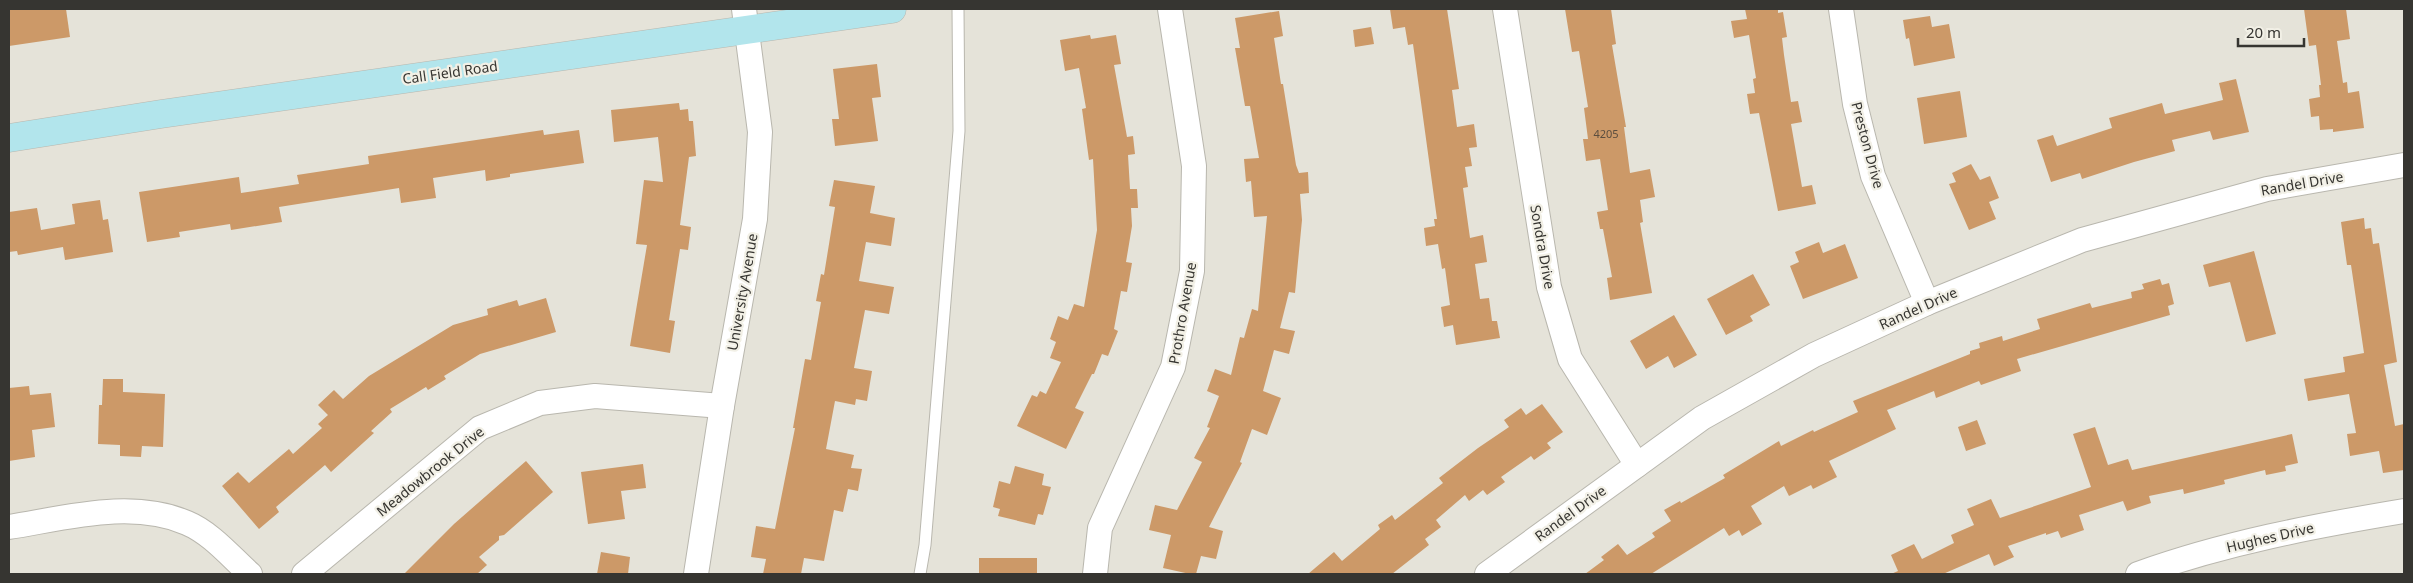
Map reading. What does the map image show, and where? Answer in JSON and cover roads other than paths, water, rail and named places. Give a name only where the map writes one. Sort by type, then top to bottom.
[{"type":"main road","name":"Call Field Road","points":[[9,138],[746,19],[892,9]]},
{"type":"street","name":"Prothro Avenue","points":[[1095,574],[1100,528],[1173,367],[1192,270],[1194,166],[1170,9]]},
{"type":"street","name":"Sondra Drive","points":[[1505,9],[1549,287],[1570,359],[1637,465]]},
{"type":"street","name":"Preston Drive","points":[[1841,9],[1855,104],[1873,176],[1927,304]]},
{"type":"street","name":"University Avenue","points":[[696,574],[722,406],[755,219],[760,132],[746,19]]},
{"type":"street","name":"Randel Drive","points":[[1487,574],[1702,418],[1806,360],[1927,304],[2082,240],[2267,189],[2404,165]]},
{"type":"street","name":"Meadowbrook Drive","points":[[304,574],[480,428],[531,406],[540,403],[595,396],[722,406]]},
{"type":"street","points":[[9,527],[103,512],[158,513],[189,523],[214,541],[250,574]]},
{"type":"street","name":"Hughes Drive","points":[[2138,574],[2207,552],[2323,524],[2404,512]]},
{"type":"lane","points":[[920,574],[925,545],[959,131],[958,9]]}]
